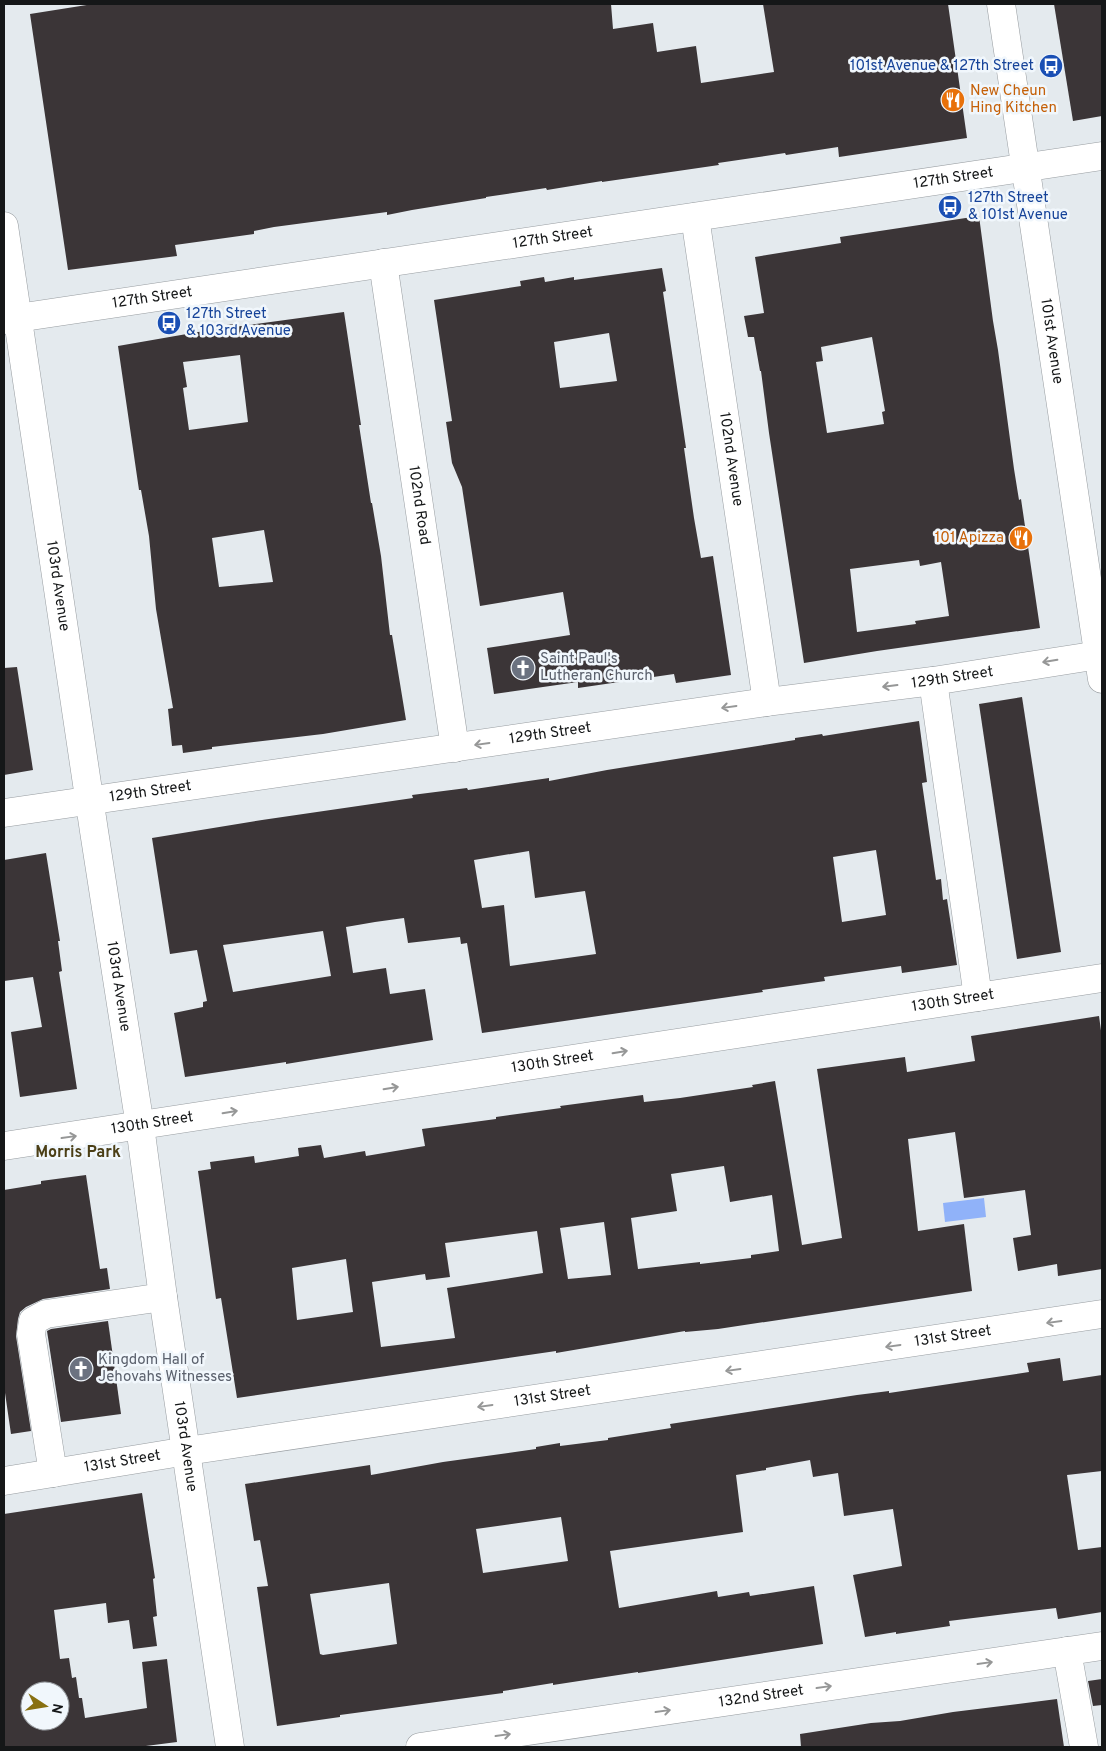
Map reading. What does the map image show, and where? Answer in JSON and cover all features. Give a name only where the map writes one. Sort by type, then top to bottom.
[{"type":"street","name":"101st Avenue","points":[[1001,4],[1026,168],[1091,522],[1100,667]]},
{"type":"street","name":"127th Street","points":[[11,319],[1102,156]]},
{"type":"street","name":"102nd Avenue","points":[[695,217],[767,702]]},
{"type":"street","name":"103rd Avenue","points":[[4,226],[11,319],[140,1126],[163,1296],[230,1747]]},
{"type":"street","name":"102nd Road","points":[[383,263],[456,748]]},
{"type":"street","name":"129th Street","points":[[4,814],[89,800],[767,702],[933,681],[1100,667]]},
{"type":"street","points":[[933,681],[978,997]]},
{"type":"street","name":"130th Street","points":[[4,1146],[1102,978]]},
{"type":"street","points":[[53,1473],[31,1334],[33,1321],[46,1314],[163,1296]]},
{"type":"street","name":"131st Street","points":[[4,1480],[1102,1314]]},
{"type":"street","name":"132nd Street","points":[[420,1747],[1102,1646]]},
{"type":"street","points":[[1067,1651],[1084,1747]]},
{"type":"water","points":[[984,1198],[986,1217],[945,1222],[943,1203]]},
{"type":"building","points":[[93,4],[611,4],[613,29],[653,23],[657,52],[696,46],[701,83],[774,72],[763,4],[948,4],[967,138],[839,157],[838,147],[786,155],[785,153],[718,163],[719,165],[486,197],[387,215],[387,212],[274,227],[254,231],[254,234],[175,245],[177,256],[68,270],[30,14]]},
{"type":"building","points":[[1054,4],[1102,4],[1102,116],[1073,121]]},
{"type":"building","points":[[979,216],[1014,469],[1019,500],[1021,499],[1040,628],[804,663],[761,371],[754,337],[748,337],[744,316],[764,313],[755,257],[841,243],[840,237]],"holes":[[[872,337],[885,411],[882,412],[884,424],[827,433],[816,362],[823,361],[821,347]],[[919,560],[920,566],[941,562],[949,616],[915,621],[916,624],[857,632],[850,569]]]},
{"type":"building","points":[[662,268],[666,291],[663,292],[686,448],[684,448],[694,518],[701,558],[713,556],[731,675],[676,683],[674,674],[578,688],[578,682],[494,694],[487,648],[570,635],[563,592],[480,606],[462,487],[452,463],[446,422],[452,421],[434,300],[521,286],[520,281],[544,277],[545,282],[574,277],[574,280]],"holes":[[[609,333],[617,381],[560,388],[554,342]]]},
{"type":"building","points":[[344,312],[361,425],[359,425],[381,556],[390,635],[392,635],[406,720],[323,734],[212,747],[212,749],[183,753],[182,745],[172,746],[168,709],[173,708],[156,609],[149,536],[141,490],[139,490],[118,346],[204,331],[204,328],[234,324],[234,327]],"holes":[[[240,355],[248,422],[189,430],[183,388],[187,387],[183,362]],[[264,530],[273,582],[219,587],[212,538]]]},
{"type":"building","points":[[17,667],[33,770],[4,775],[4,668]]},
{"type":"building","points":[[1022,697],[1061,952],[1017,959],[979,704]]},
{"type":"building","points":[[919,721],[927,782],[922,783],[936,880],[941,879],[943,900],[947,899],[957,965],[902,973],[901,966],[824,977],[825,981],[762,990],[763,992],[482,1033],[467,943],[461,944],[460,937],[408,943],[404,918],[375,922],[346,927],[353,973],[386,968],[390,994],[425,989],[433,1040],[286,1064],[286,1062],[185,1077],[174,1013],[203,1007],[203,1002],[207,1001],[197,950],[170,954],[152,838],[413,798],[412,795],[467,788],[468,790],[549,778],[549,781],[795,740],[795,738],[822,734],[823,736]],"holes":[[[876,850],[886,915],[842,922],[833,857]],[[529,851],[535,898],[585,891],[596,954],[510,966],[504,905],[482,908],[474,860]],[[323,931],[331,976],[233,992],[223,945]]]},
{"type":"building","points":[[46,853],[60,941],[58,941],[62,971],[59,972],[77,1089],[20,1097],[11,1032],[42,1027],[33,977],[4,981],[4,860]]},
{"type":"building","points":[[1099,1016],[1102,1038],[1102,1269],[1058,1276],[1057,1264],[1018,1271],[1013,1238],[1031,1235],[1025,1190],[964,1198],[955,1132],[908,1139],[918,1231],[964,1224],[972,1291],[718,1329],[685,1331],[556,1353],[556,1351],[237,1398],[221,1298],[216,1299],[198,1171],[211,1169],[210,1162],[254,1156],[255,1163],[299,1156],[298,1148],[321,1145],[324,1158],[365,1151],[366,1156],[425,1146],[422,1129],[496,1119],[496,1117],[561,1108],[560,1106],[643,1095],[644,1102],[680,1098],[753,1087],[752,1085],[775,1081],[802,1245],[842,1238],[817,1069],[905,1057],[907,1072],[975,1061],[971,1036]],"holes":[[[724,1166],[730,1202],[772,1195],[779,1251],[751,1255],[751,1258],[638,1269],[631,1218],[677,1211],[671,1174]],[[604,1222],[611,1275],[568,1279],[560,1228]],[[537,1231],[543,1273],[447,1288],[455,1338],[381,1347],[372,1282],[425,1274],[426,1280],[450,1277],[445,1243]],[[346,1259],[353,1312],[297,1320],[292,1268]]]},
{"type":"building","points":[[86,1175],[100,1269],[107,1268],[110,1289],[43,1299],[20,1312],[16,1336],[31,1431],[11,1434],[4,1386],[4,1190],[41,1184],[41,1181]]},
{"type":"building","name":"Kingdom Hall of Jehovahs Witnesses","points":[[108,1321],[121,1414],[61,1422],[47,1331]]},
{"type":"building","points":[[1060,1358],[1063,1381],[1102,1375],[1102,1471],[1067,1475],[1078,1550],[1102,1547],[1102,1612],[1058,1619],[1056,1608],[949,1621],[950,1626],[865,1637],[853,1575],[902,1566],[893,1509],[844,1516],[838,1473],[813,1477],[810,1460],[736,1475],[743,1532],[610,1551],[619,1608],[717,1591],[718,1597],[749,1592],[750,1596],[814,1586],[823,1644],[638,1673],[553,1685],[553,1683],[503,1691],[503,1693],[340,1715],[340,1717],[277,1726],[257,1587],[268,1586],[260,1540],[254,1541],[245,1484],[370,1465],[371,1475],[443,1462],[536,1449],[536,1447],[560,1443],[560,1446],[608,1440],[608,1438],[671,1428],[670,1424],[857,1395],[889,1391],[889,1393],[1029,1372],[1027,1363]],"holes":[[[561,1517],[568,1561],[483,1573],[476,1529]],[[389,1583],[397,1644],[320,1654],[310,1594]]]},
{"type":"building","points":[[142,1493],[155,1578],[153,1579],[157,1616],[153,1617],[157,1646],[133,1649],[129,1620],[108,1623],[106,1603],[54,1610],[60,1659],[69,1658],[72,1678],[76,1677],[79,1698],[82,1698],[85,1718],[147,1708],[142,1662],[167,1659],[177,1742],[138,1747],[4,1747],[4,1514]]},
{"type":"building","points":[[1102,1679],[1102,1705],[1093,1706],[1088,1681]]},
{"type":"building","points":[[1057,1699],[1064,1747],[801,1747],[800,1734]]},
{"type":"place","name":"101st Avenue & 127th Street","points":[[1051,66]]},
{"type":"place","name":"New Cheun Hing Kitchen","points":[[953,100]]},
{"type":"place","name":"127th Street & 101st Avenue","points":[[950,207]]},
{"type":"place","name":"127th Street & 103rd Avenue","points":[[169,323]]},
{"type":"place","name":"101 Apizza","points":[[1021,538]]},
{"type":"place","name":"Saint Paul's Lutheran Church","points":[[523,668]]},
{"type":"place","name":"Kingdom Hall of Jehovahs Witnesses","points":[[81,1369]]},
{"type":"district","name":"Morris Park","points":[[78,1153]]}]
